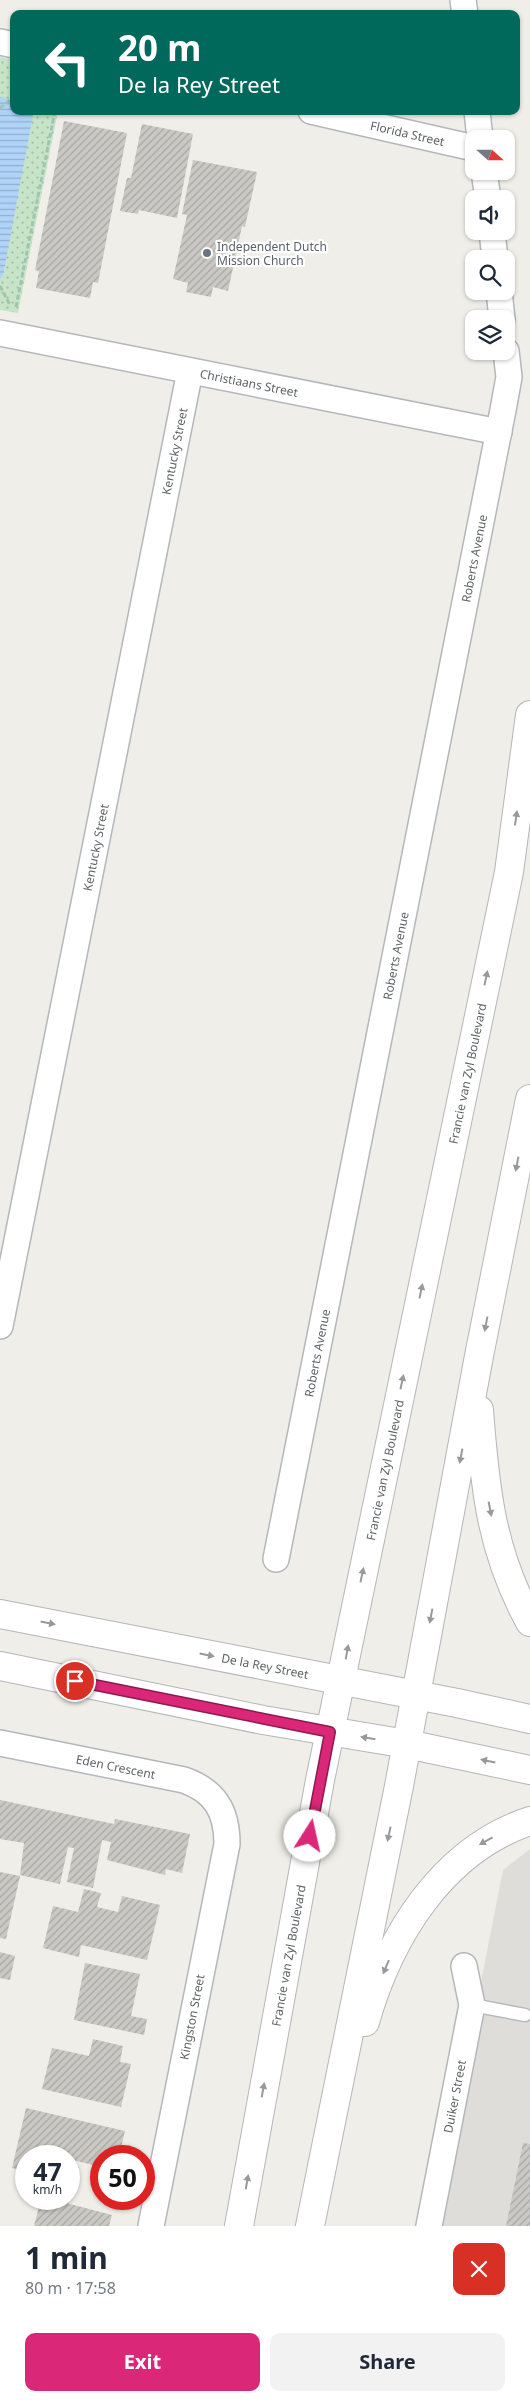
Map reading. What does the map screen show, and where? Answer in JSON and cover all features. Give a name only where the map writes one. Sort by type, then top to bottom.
[{"type":"main road","name":"Francie van Zyl Boulevard","points":[[239,2226],[330,1732],[509,872],[530,715]]},
{"type":"main road","points":[[310,2226],[417,1696],[479,1356],[530,1099]]},
{"type":"main road","points":[[479,1356],[478,1410],[484,1482],[498,1551],[516,1596],[530,1622]]},
{"type":"main road","name":"De la Rey Street","points":[[0,1614],[530,1719]]},
{"type":"main road","points":[[0,1666],[330,1732],[407,1744],[530,1770]]},
{"type":"main road","points":[[315,2199],[368,2012],[397,1942],[412,1914],[451,1870],[476,1847],[530,1821]]},
{"type":"street","name":"Florida Street","points":[[329,115],[465,146]]},
{"type":"street","points":[[477,115],[479,130]]},
{"type":"street","name":"Christiaans Street","points":[[0,333],[499,432]]},
{"type":"street","name":"Roberts Avenue","points":[[276,1558],[499,432],[509,377],[507,360]]},
{"type":"street","name":"Kentucky Street","points":[[0,1326],[190,371]]},
{"type":"street","name":"Eden Crescent","points":[[0,1743],[184,1780],[208,1792],[221,1808]]},
{"type":"street","name":"Kingston Street","points":[[151,2226],[226,1844],[226,1831],[221,1808]]},
{"type":"street","name":"Duiker Street","points":[[430,2226],[472,2005],[464,1966]]},
{"type":"lane","points":[[472,2005],[525,2015]]},
{"type":"path","points":[[0,108],[10,100]]},
{"type":"path","points":[[0,286],[14,315],[54,115]]},
{"type":"shaded area","points":[[530,1849],[530,2226],[433,2226],[503,1870]]},
{"type":"green space","points":[[0,57],[10,59],[10,115],[57,115],[18,313],[0,310]]},
{"type":"water","points":[[0,97],[10,99],[10,115],[33,115],[3,276],[0,278]]},
{"type":"building","points":[[64,121],[127,133],[98,283],[93,282],[90,298],[36,288],[39,271],[35,270]]},
{"type":"building","points":[[142,124],[193,134],[177,218],[139,210],[138,214],[120,211],[127,178],[131,178]]},
{"type":"building","name":"Independent Dutch Mission Church","points":[[193,160],[257,172],[245,227],[242,226],[228,291],[213,287],[211,297],[186,292],[188,283],[173,279],[187,215],[182,214]]},
{"type":"building","points":[[0,1800],[114,1824],[115,1819],[190,1834],[182,1873],[166,1869],[165,1875],[107,1860],[111,1842],[102,1840],[93,1888],[67,1882],[74,1848],[68,1847],[60,1884],[20,1875],[24,1843],[0,1839]]},
{"type":"building","points":[[0,1872],[20,1876],[6,1939],[0,1938]]},
{"type":"building","points":[[84,1889],[101,1893],[97,1907],[118,1912],[122,1896],[160,1905],[147,1960],[81,1945],[79,1957],[43,1948],[53,1906],[78,1912]]},
{"type":"building","points":[[0,1952],[15,1956],[10,1980],[0,1978]]},
{"type":"building","points":[[85,1963],[140,1974],[131,2016],[147,2019],[144,2035],[74,2020]]},
{"type":"building","points":[[93,2039],[123,2046],[120,2062],[131,2064],[121,2107],[42,2089],[52,2048],[89,2056]]},
{"type":"building","points":[[26,2108],[125,2131],[122,2145],[90,2145],[90,2164],[80,2162],[80,2145],[17,2145]]},
{"type":"building","points":[[523,2143],[530,2144],[530,2226],[506,2226]]},
{"type":"building","points":[[15,2155],[15,2169],[12,2168]]},
{"type":"building","points":[[80,2207],[112,2215],[109,2226],[34,2226],[38,2210],[80,2210]]},
{"type":"place","name":"Independent Dutch Mission Church","points":[[207,253]]},
{"type":"route","points":[[75,1681],[262,1720],[330,1732],[310,1836]]}]
